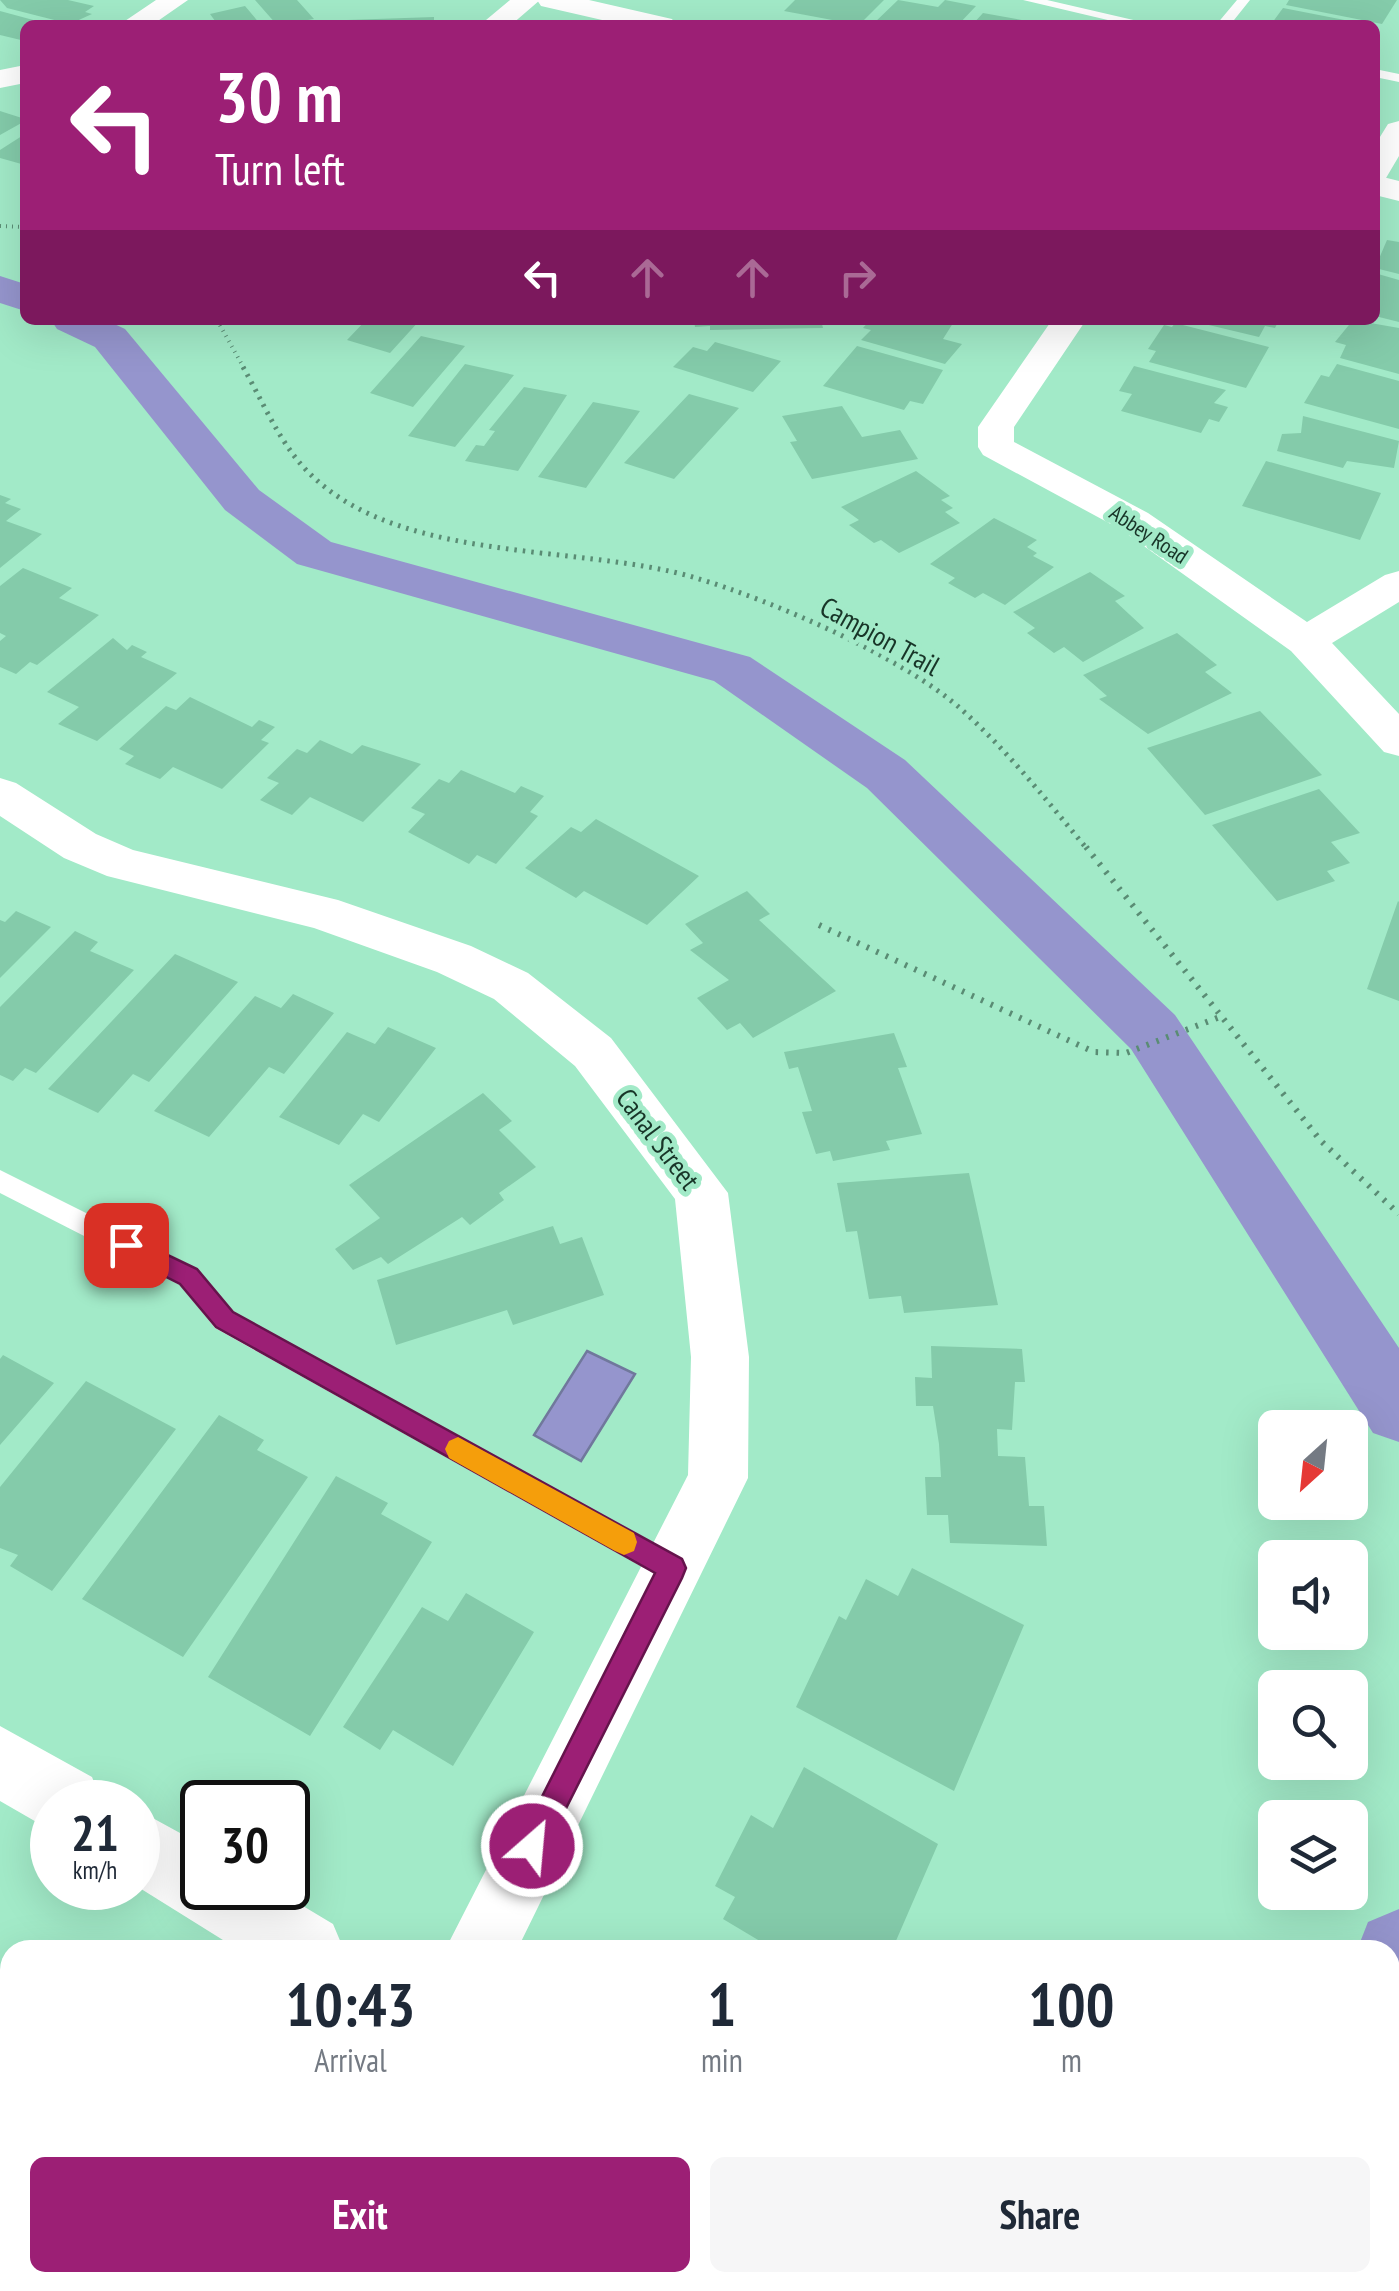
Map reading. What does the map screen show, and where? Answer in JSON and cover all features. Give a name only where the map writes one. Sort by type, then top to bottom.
[{"type":"street","points":[[141,20],[175,0]]},
{"type":"street","points":[[501,20],[527,0]]},
{"type":"street","points":[[550,0],[640,20]]},
{"type":"street","points":[[1380,162],[1399,130]]},
{"type":"street","name":"Abbey Road","points":[[1066,325],[996,427],[996,447],[1134,522],[1306,641],[1399,740]]},
{"type":"street","points":[[1306,641],[1399,584]]},
{"type":"street","name":"Canal Street","points":[[0,794],[80,846],[124,864],[322,912],[454,959],[511,986],[593,1052],[701,1193],[720,1357],[718,1478],[485,1940]]},
{"type":"street","points":[[0,1761],[32,1780]]},
{"type":"street","points":[[243,1910],[291,1940]]},
{"type":"lane","points":[[1029,0],[1124,20]]},
{"type":"lane","points":[[1227,20],[1244,0]]},
{"type":"lane","points":[[0,1181],[189,1277],[224,1320],[672,1568]]},
{"type":"path","name":"Campion Trail","points":[[220,325],[292,455],[347,503],[417,532],[693,576],[780,608],[869,650],[958,706],[1017,765],[1224,1015],[1321,1141],[1399,1214]]},
{"type":"path","points":[[819,925],[1094,1052],[1126,1053],[1224,1015]]},
{"type":"water","points":[[587,1351],[635,1374],[581,1461],[534,1435]]},
{"type":"building","points":[[0,0],[68,0],[94,6],[85,12],[92,14],[79,20],[54,20],[7,8]]},
{"type":"building","points":[[255,0],[297,0],[314,19],[308,20],[273,20]]},
{"type":"building","points":[[795,0],[884,0],[864,20],[832,20],[784,11]]},
{"type":"building","points":[[898,0],[938,7],[945,0],[976,6],[963,20],[877,20]]},
{"type":"building","points":[[1289,0],[1397,0],[1382,24],[1380,20],[1286,5]]},
{"type":"building","points":[[245,6],[257,20],[214,20],[210,14]]},
{"type":"building","points":[[1283,8],[1345,20],[1274,20]]},
{"type":"building","points":[[0,11],[33,20],[20,20],[20,40],[0,35]]},
{"type":"building","points":[[983,13],[1022,20],[977,20]]},
{"type":"building","points":[[434,17],[434,20],[347,20]]},
{"type":"building","points":[[0,111],[20,117],[20,124],[0,135]]},
{"type":"building","points":[[20,137],[20,164],[0,158],[0,150]]},
{"type":"building","points":[[1387,240],[1399,242],[1399,274],[1380,269],[1380,256]]},
{"type":"building","points":[[1380,275],[1399,280],[1399,322],[1380,317]]},
{"type":"building","points":[[361,325],[415,325],[390,353],[347,340]]},
{"type":"building","points":[[695,325],[822,325],[823,328],[710,330],[710,326]]},
{"type":"building","points":[[952,325],[943,339],[962,344],[945,364],[861,340],[871,330],[863,328]]},
{"type":"building","points":[[1164,325],[1183,325],[1269,347],[1246,388],[1149,362],[1156,351],[1148,349]]},
{"type":"building","points":[[1209,325],[1276,325],[1265,326],[1259,337]]},
{"type":"building","points":[[1349,325],[1399,328],[1399,374],[1340,358],[1346,345],[1335,342]]},
{"type":"building","points":[[421,336],[465,346],[413,407],[370,393]]},
{"type":"building","points":[[715,342],[781,361],[753,392],[673,367],[693,347],[707,351]]},
{"type":"building","points":[[857,346],[943,370],[923,404],[910,401],[904,410],[823,386]]},
{"type":"building","points":[[465,364],[514,375],[455,447],[408,436]]},
{"type":"building","points":[[1337,364],[1399,381],[1399,429],[1304,403],[1321,375],[1329,377]]},
{"type":"building","points":[[1134,366],[1226,390],[1214,403],[1228,407],[1219,422],[1209,419],[1201,433],[1121,411],[1132,394],[1119,391]]},
{"type":"building","points":[[524,387],[567,395],[518,471],[465,461],[476,445],[484,446],[495,431],[489,430]]},
{"type":"building","points":[[689,394],[739,408],[674,479],[624,463]]},
{"type":"building","points":[[593,402],[640,411],[586,488],[538,477]]},
{"type":"building","points":[[842,406],[862,437],[900,430],[918,459],[812,479],[790,442],[797,441],[782,416]]},
{"type":"building","points":[[1303,416],[1399,441],[1394,468],[1347,461],[1343,468],[1277,451],[1282,434],[1301,433]]},
{"type":"building","points":[[1266,461],[1381,493],[1360,540],[1242,506]]},
{"type":"building","points":[[916,471],[950,496],[941,500],[953,508],[945,512],[960,523],[899,553],[881,540],[874,543],[849,525],[859,520],[841,507]]},
{"type":"building","points":[[0,495],[11,499],[5,503],[21,509],[6,521],[42,534],[0,568]]},
{"type":"building","points":[[994,518],[1037,540],[1027,547],[1037,553],[1033,556],[1054,567],[1005,605],[983,593],[975,598],[948,583],[955,578],[930,564]]},
{"type":"building","points":[[23,568],[72,588],[59,598],[99,615],[37,665],[30,662],[16,674],[0,667],[0,641],[6,636],[0,633],[0,586]]},
{"type":"building","points":[[1090,572],[1125,596],[1115,601],[1144,628],[1083,662],[1064,647],[1054,653],[1027,633],[1035,628],[1013,612]]},
{"type":"building","points":[[1177,633],[1217,665],[1205,672],[1232,693],[1148,734],[1099,699],[1107,696],[1083,675]]},
{"type":"building","points":[[113,638],[127,650],[132,645],[147,652],[141,657],[177,673],[97,741],[58,724],[79,707],[47,692]]},
{"type":"building","points":[[190,697],[252,727],[259,720],[275,727],[261,740],[269,743],[222,789],[173,767],[160,779],[125,764],[134,756],[119,749],[166,706],[176,710]]},
{"type":"building","points":[[1260,711],[1322,775],[1205,815],[1147,748]]},
{"type":"building","points":[[320,740],[352,754],[362,745],[421,764],[363,822],[310,797],[292,815],[260,800],[279,783],[267,778],[297,749],[307,753]]},
{"type":"building","points":[[461,770],[515,793],[521,786],[544,796],[530,812],[538,816],[496,864],[477,855],[469,864],[408,832],[425,814],[411,808],[439,779],[449,783]]},
{"type":"building","points":[[1319,789],[1360,833],[1331,842],[1350,863],[1327,871],[1335,881],[1277,901],[1212,825]]},
{"type":"building","points":[[596,819],[699,876],[647,925],[584,891],[576,898],[525,868],[571,827],[581,832]]},
{"type":"building","points":[[747,891],[770,914],[759,920],[836,991],[753,1038],[740,1023],[727,1030],[697,998],[729,980],[690,950],[703,943],[685,924]]},
{"type":"building","points":[[1399,902],[1399,1001],[1367,989]]},
{"type":"building","points":[[16,911],[51,927],[0,978],[0,920],[5,922]]},
{"type":"building","points":[[75,931],[98,942],[90,951],[134,970],[36,1073],[25,1068],[13,1081],[0,1075],[0,1007]]},
{"type":"building","points":[[175,954],[238,982],[149,1082],[133,1074],[98,1113],[48,1089]]},
{"type":"building","points":[[293,994],[334,1013],[284,1074],[269,1067],[209,1137],[154,1111],[255,996],[281,1008]]},
{"type":"building","points":[[388,1027],[436,1048],[379,1122],[363,1114],[339,1145],[279,1117],[347,1032],[375,1044]]},
{"type":"building","points":[[894,1033],[907,1067],[898,1068],[922,1134],[886,1141],[890,1150],[833,1161],[830,1151],[816,1154],[802,1112],[812,1111],[798,1067],[789,1069],[784,1052]]},
{"type":"building","points":[[483,1093],[512,1121],[499,1130],[536,1167],[499,1193],[504,1200],[470,1225],[462,1217],[388,1264],[381,1257],[353,1270],[335,1249],[380,1218],[349,1185]]},
{"type":"building","points":[[969,1173],[998,1305],[904,1313],[901,1296],[869,1299],[857,1231],[846,1232],[837,1183]]},
{"type":"building","points":[[553,1226],[560,1244],[582,1237],[604,1295],[513,1325],[507,1310],[396,1345],[377,1280]]},
{"type":"building","points":[[931,1346],[1022,1349],[1025,1382],[1015,1382],[1012,1430],[997,1429],[998,1456],[1025,1457],[1029,1506],[1044,1506],[1047,1546],[950,1543],[948,1515],[927,1515],[925,1477],[941,1477],[939,1444],[933,1406],[916,1406],[915,1377],[932,1378]]},
{"type":"building","points":[[3,1355],[54,1383],[0,1445],[0,1359]]},
{"type":"building","points":[[86,1381],[176,1429],[52,1591],[10,1566],[18,1555],[0,1548],[0,1487]]},
{"type":"building","points":[[219,1415],[264,1440],[257,1450],[308,1477],[183,1657],[82,1599]]},
{"type":"building","points":[[336,1476],[388,1503],[381,1514],[432,1542],[310,1736],[208,1677]]},
{"type":"building","points":[[912,1568],[1024,1625],[954,1791],[796,1707],[839,1616],[846,1620],[866,1579],[898,1596]]},
{"type":"building","points":[[466,1593],[534,1632],[453,1766],[393,1730],[380,1750],[343,1727],[422,1607],[448,1621]]},
{"type":"building","points":[[804,1767],[938,1844],[896,1940],[758,1940],[723,1919],[735,1897],[715,1886],[751,1815],[773,1828]]},
{"type":"waterway","points":[[0,288],[20,297]]},
{"type":"waterway","points":[[83,325],[110,338],[242,500],[314,553],[732,669],[886,774],[1153,1032],[1399,1409]]},
{"type":"slow traffic","points":[[458,1449],[624,1542]]},
{"type":"route","points":[[126,1245],[189,1277],[224,1320],[672,1568],[532,1846]]}]
